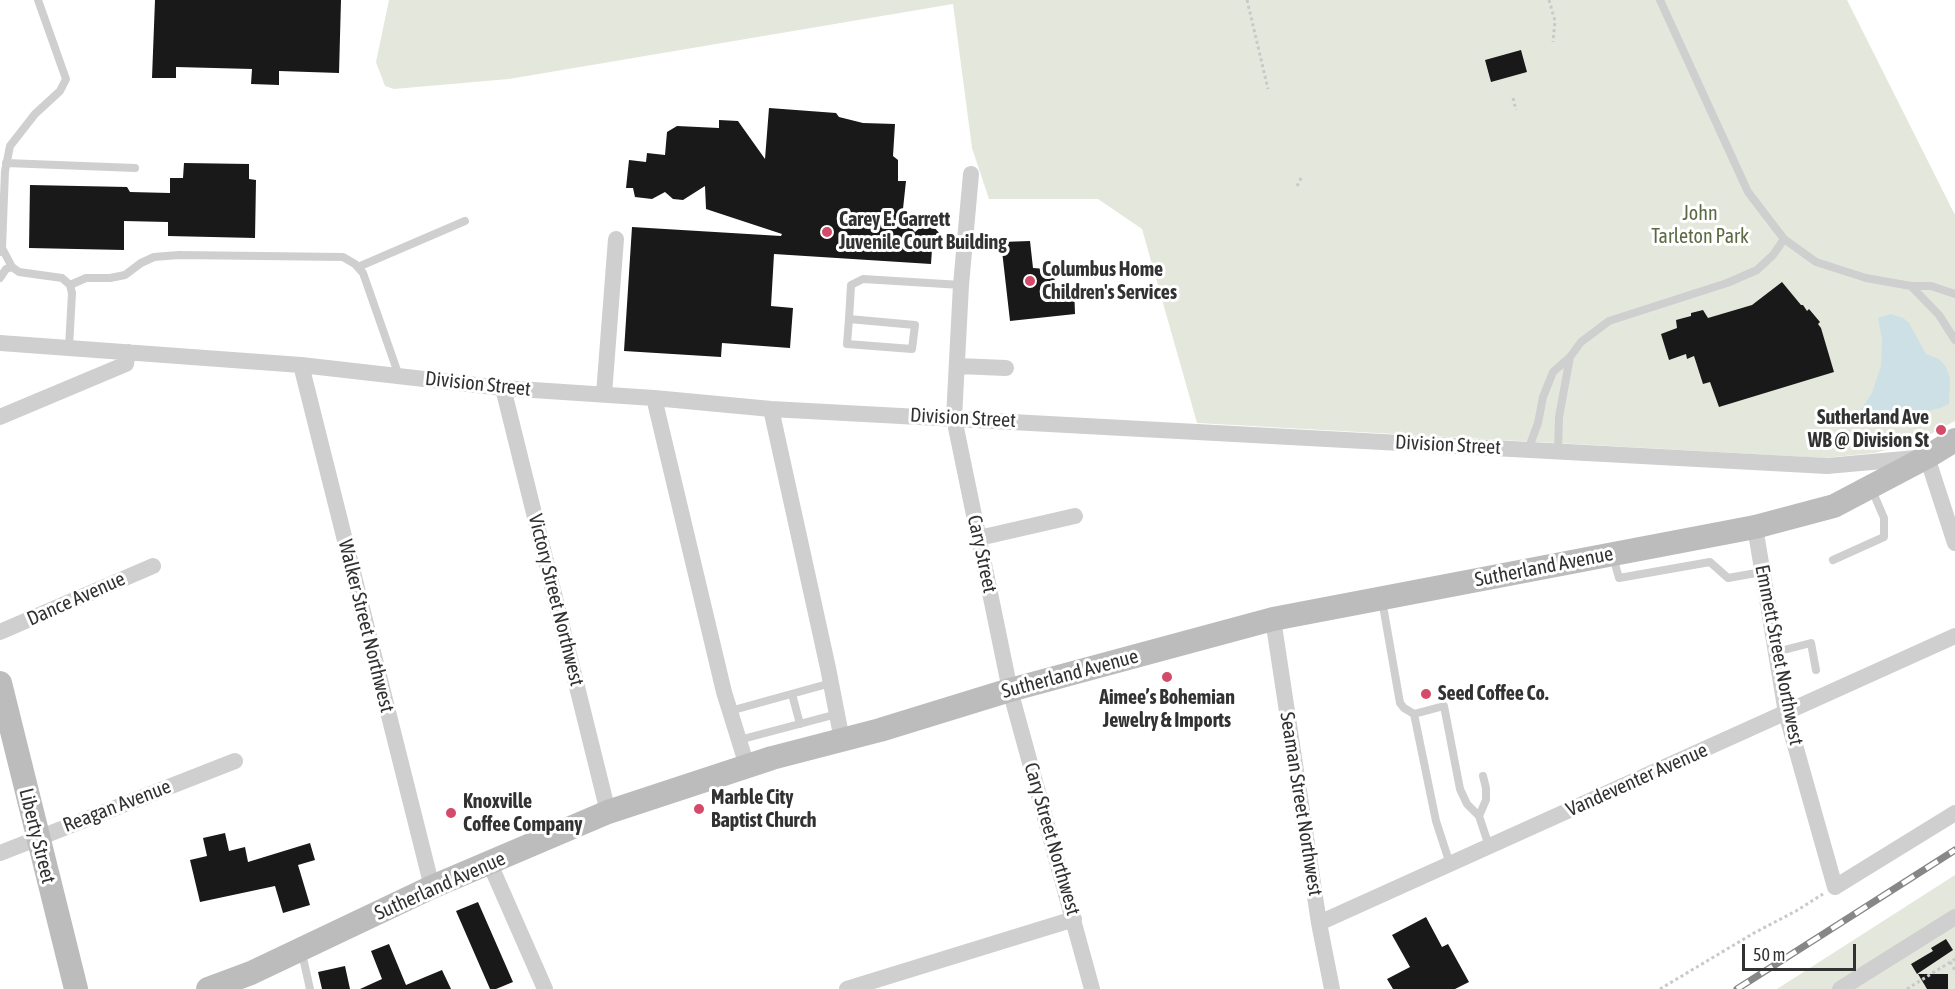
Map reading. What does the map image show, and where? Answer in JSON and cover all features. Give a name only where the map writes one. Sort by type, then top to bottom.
[{"type":"street","name":"Cary Street","points":[[971,174],[961,285],[954,418],[1010,690]]},
{"type":"street","points":[[604,394],[616,239]]},
{"type":"street","name":"Division Street","points":[[0,343],[69,347],[127,358],[301,365],[503,388],[604,394],[771,409],[1827,465],[1927,457]]},
{"type":"street","points":[[0,417],[127,358]]},
{"type":"street","name":"Walker Street Northwest","points":[[301,365],[432,887]]},
{"type":"street","points":[[958,366],[1006,368]]},
{"type":"street","name":"Victory Street Northwest","points":[[503,388],[608,812]]},
{"type":"street","points":[[654,398],[730,711],[747,766]]},
{"type":"street","points":[[771,409],[842,740]]},
{"type":"street","name":"Sutherland Avenue","points":[[208,989],[253,981],[301,949],[432,887],[608,812],[747,766],[1010,690],[1273,619],[1755,526],[1833,506],[1955,440]]},
{"type":"street","points":[[1927,457],[1955,543]]},
{"type":"street","points":[[979,538],[1075,516]]},
{"type":"street","name":"Emmett Street Northwest","points":[[1755,526],[1786,713],[1835,886]]},
{"type":"street","name":"Dance Avenue","points":[[0,632],[153,566]]},
{"type":"street","name":"Seaman Street Northwest","points":[[1273,619],[1319,923],[1332,989]]},
{"type":"street","name":"Vandeventer Avenue","points":[[1319,923],[1955,636]]},
{"type":"street","name":"Liberty Street","points":[[0,683],[9,735],[76,989]]},
{"type":"street","name":"Cary Street Northwest","points":[[1010,690],[1092,989]]},
{"type":"street","name":"Reagan Avenue","points":[[0,853],[235,761]]},
{"type":"street","points":[[1835,886],[1955,813]]},
{"type":"street","points":[[490,864],[545,989]]},
{"type":"street","points":[[1840,989],[1955,917]]},
{"type":"street","points":[[847,989],[1074,919]]},
{"type":"lane","points":[[38,0],[66,79],[60,91],[35,114],[10,146],[6,163],[1,250],[12,267],[19,272],[63,278],[70,285],[72,293],[69,347]]},
{"type":"lane","points":[[1660,0],[1748,192],[1784,239],[1816,262],[1866,278],[1911,286],[1930,286],[1955,294]]},
{"type":"lane","points":[[6,163],[135,168]]},
{"type":"lane","points":[[358,267],[465,220]]},
{"type":"lane","points":[[1528,450],[1538,423],[1543,397],[1553,372],[1570,357],[1581,342],[1609,321],[1727,283],[1757,270],[1773,255],[1784,239]]},
{"type":"lane","points":[[70,285],[86,278],[110,278],[125,275],[141,263],[162,256],[343,257],[363,273],[399,376]]},
{"type":"lane","points":[[0,278],[6,269],[12,267]]},
{"type":"lane","points":[[849,319],[915,326],[912,349],[847,344],[851,285],[863,279],[961,285]]},
{"type":"lane","points":[[1911,286],[1939,315],[1955,340]]},
{"type":"lane","points":[[1558,451],[1560,409],[1570,357]]},
{"type":"lane","points":[[1833,560],[1884,537],[1884,518],[1871,486]]},
{"type":"lane","points":[[1613,554],[1619,578],[1710,562],[1728,578],[1762,572]]},
{"type":"lane","points":[[1381,598],[1401,703],[1404,708],[1414,714],[1444,706],[1460,789],[1467,804],[1479,816],[1489,846]]},
{"type":"lane","points":[[1776,652],[1811,643],[1816,670]]},
{"type":"lane","points":[[730,711],[831,683]]},
{"type":"lane","points":[[792,694],[800,724]]},
{"type":"lane","points":[[739,740],[837,714]]},
{"type":"lane","points":[[1414,714],[1436,821],[1450,864]]},
{"type":"lane","points":[[1479,816],[1486,800],[1483,776]]},
{"type":"lane","points":[[301,949],[310,989]]},
{"type":"path","points":[[1247,0],[1268,89]]},
{"type":"path","points":[[1549,0],[1555,21],[1553,42]]},
{"type":"path","points":[[1513,98],[1516,110]]},
{"type":"path","points":[[1297,186],[1302,176]]},
{"type":"path","points":[[1660,989],[1835,886]]},
{"type":"path","points":[[1907,989],[1955,959]]},
{"type":"path","points":[[1950,962],[1955,970]]},
{"type":"green space","name":"John Tarleton Park","points":[[389,0],[1847,0],[1955,215],[1955,421],[1912,444],[1874,453],[1824,458],[1197,423],[1142,229],[1098,199],[989,199],[972,148],[953,4],[509,79],[394,89],[385,86],[376,62]]},
{"type":"green space","points":[[1955,875],[1955,989],[1777,989]]},
{"type":"shaded area","points":[[1891,314],[1909,323],[1926,354],[1939,359],[1946,367],[1950,378],[1949,404],[1920,413],[1875,418],[1860,411],[1872,393],[1881,366],[1882,339],[1878,318]]},
{"type":"building","points":[[155,0],[341,0],[339,73],[279,71],[279,85],[251,84],[252,69],[176,67],[176,78],[152,78]]},
{"type":"building","points":[[1521,50],[1527,72],[1491,82],[1485,60]]},
{"type":"building","name":"Carey E. Garrett Juvenile Court Building","points":[[769,108],[836,113],[839,117],[863,123],[895,124],[893,156],[898,160],[898,181],[906,181],[902,218],[915,232],[928,221],[944,238],[932,249],[931,264],[774,254],[771,306],[793,308],[790,348],[722,343],[721,357],[624,351],[632,227],[781,236],[782,234],[706,209],[705,186],[683,200],[673,199],[665,192],[652,199],[635,197],[633,188],[626,188],[629,160],[646,162],[647,153],[665,155],[667,132],[677,126],[719,128],[719,120],[738,121],[765,159]]},
{"type":"building","points":[[184,163],[249,164],[249,179],[256,180],[255,238],[168,236],[168,222],[124,221],[124,250],[29,248],[30,185],[127,187],[130,192],[170,193],[170,178],[183,178]]},
{"type":"building","name":"Columbus Home Children's Services","points":[[1030,241],[1033,268],[1046,269],[1055,277],[1053,289],[1074,286],[1075,314],[1010,321],[1001,242]]},
{"type":"building","points":[[1782,282],[1801,305],[1807,311],[1809,309],[1820,322],[1818,324],[1834,372],[1719,407],[1710,382],[1703,384],[1694,356],[1687,359],[1686,354],[1669,360],[1661,334],[1677,328],[1676,320],[1691,316],[1691,313],[1703,310],[1708,318],[1752,305]]},
{"type":"building","points":[[225,833],[229,851],[245,847],[248,862],[310,843],[315,860],[298,865],[310,905],[283,913],[275,886],[200,902],[190,860],[207,856],[203,838]]},
{"type":"building","points":[[478,902],[513,982],[496,989],[490,989],[456,911]]},
{"type":"building","points":[[1426,917],[1442,947],[1448,944],[1469,982],[1455,989],[1393,989],[1387,979],[1410,967],[1392,935]]},
{"type":"building","points":[[1946,939],[1953,950],[1917,974],[1911,964],[1933,951],[1931,948]]},
{"type":"building","points":[[389,944],[406,985],[442,970],[451,989],[360,989],[382,979],[371,951]]},
{"type":"building","points":[[345,966],[350,989],[322,989],[318,972]]},
{"type":"building","points":[[1918,974],[1948,974],[1948,989],[1927,989]]},
{"type":"railway","points":[[1737,989],[1955,850]]},
{"type":"place","name":"Carey E. Garrett Juvenile Court Building","points":[[827,232]]},
{"type":"place","name":"Columbus Home Children's Services","points":[[1030,281]]},
{"type":"place","name":"Sutherland Ave WB @ Division St","points":[[1941,430]]},
{"type":"place","name":"Aimee’s Bohemian Jewelry & Imports","points":[[1167,677]]},
{"type":"place","name":"Seed Coffee Co.","points":[[1426,694]]},
{"type":"place","name":"Marble City Baptist Church","points":[[699,809]]},
{"type":"place","name":"Knoxville Coffee Company","points":[[451,813]]}]
